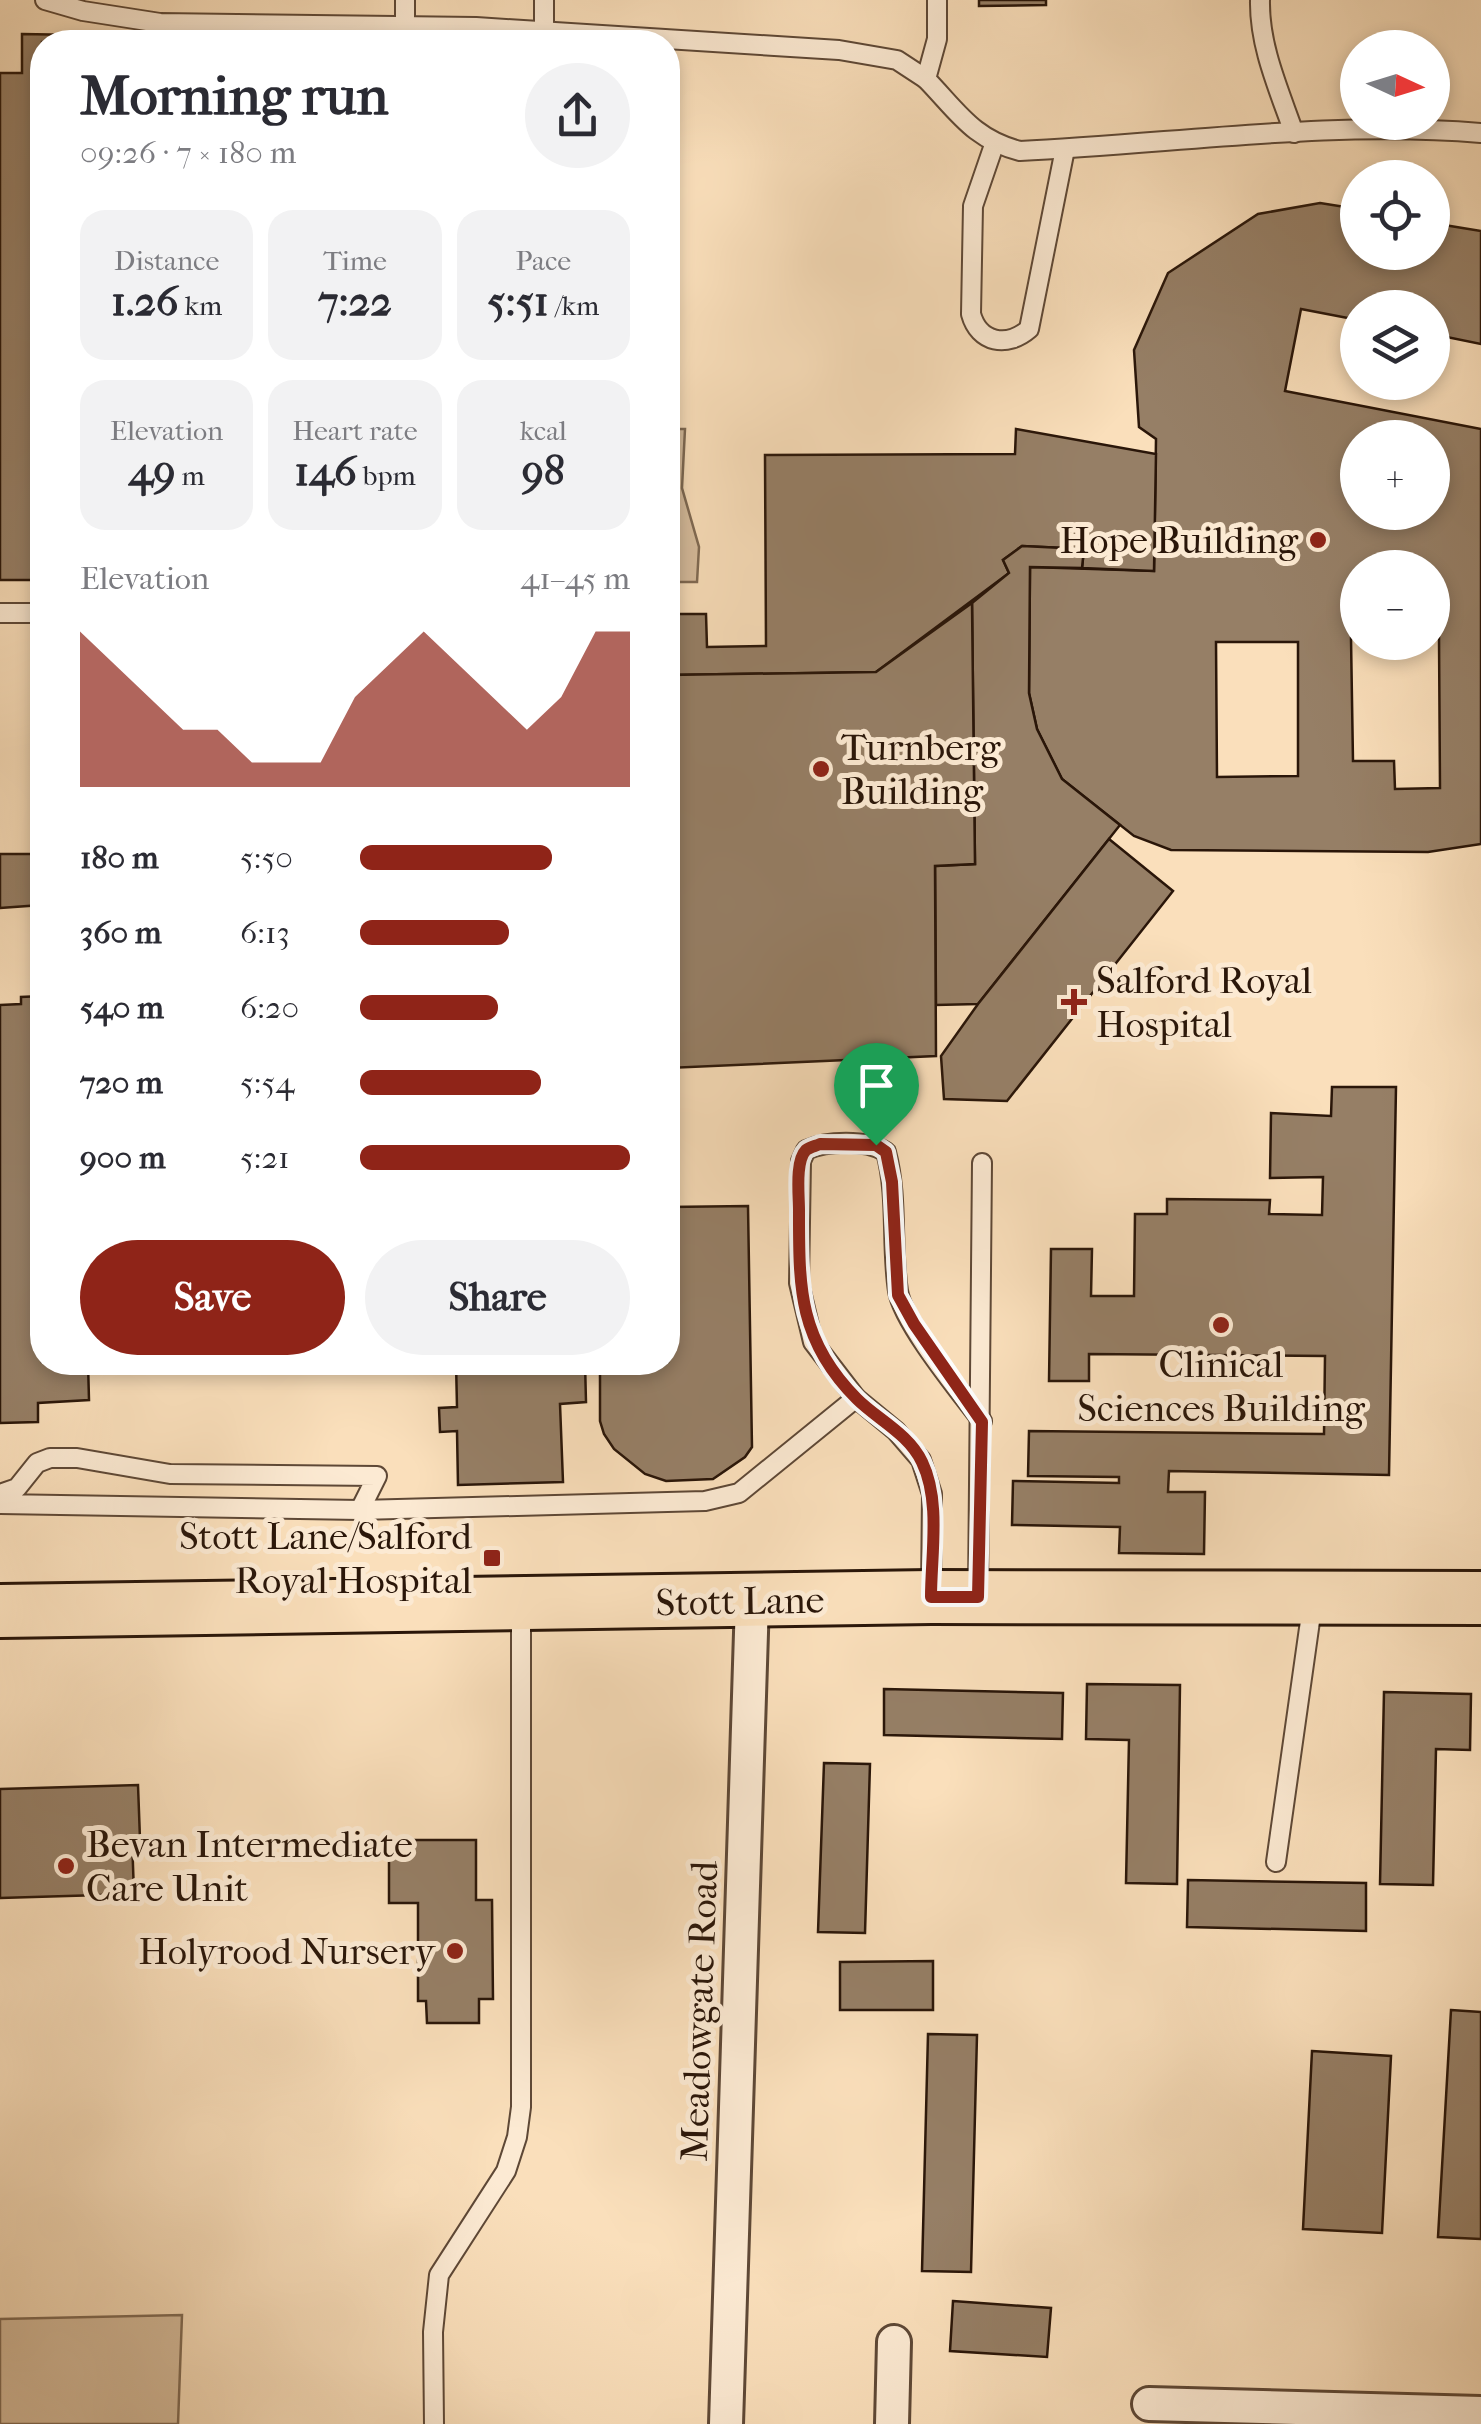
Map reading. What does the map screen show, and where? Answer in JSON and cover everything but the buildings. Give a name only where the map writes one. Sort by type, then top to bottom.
[{"type":"main road","points":[[1396,1598],[1481,1572]]},
{"type":"main road","name":"Stott Lane","points":[[0,1611],[954,1597],[1481,1598]]},
{"type":"street","name":"Meadowgate Road","points":[[726,2424],[752,1602]]},
{"type":"street","points":[[892,2424],[894,2342]]},
{"type":"street","points":[[1149,2404],[1194,2416],[1481,2412]]},
{"type":"lane","points":[[45,0],[194,30]]},
{"type":"lane","points":[[404,0],[405,26]]},
{"type":"lane","points":[[544,0],[547,30]]},
{"type":"lane","points":[[926,79],[937,39],[936,0]]},
{"type":"lane","points":[[1260,0],[1259,18],[1268,56],[1294,133]]},
{"type":"lane","points":[[312,30],[405,26],[468,30]]},
{"type":"lane","points":[[680,42],[855,52],[897,60],[926,79],[970,128],[994,144],[1020,151],[1294,133],[1430,129],[1481,134]]},
{"type":"lane","points":[[994,144],[972,206],[971,314],[975,328],[984,336],[1006,341],[1028,329],[1065,149]]},
{"type":"lane","points":[[0,613],[30,613]]},
{"type":"lane","points":[[954,1597],[921,1460],[896,1431],[856,1398],[813,1342],[799,1283],[801,1160],[806,1150],[820,1144],[876,1145],[886,1152],[892,1182],[898,1295],[982,1422]]},
{"type":"lane","points":[[954,1597],[982,1422],[982,1163]]},
{"type":"lane","points":[[0,1504],[360,1510],[704,1501],[739,1494],[856,1398]]},
{"type":"lane","points":[[0,1494],[17,1488],[37,1463],[50,1458],[78,1458],[170,1474],[378,1476],[360,1510]]},
{"type":"lane","points":[[1276,1862],[1314,1600]]},
{"type":"lane","points":[[434,2424],[433,2332],[439,2276],[506,2171],[521,2108],[521,1604]]},
{"type":"shaded area","points":[[680,429],[685,429],[682,488],[699,547],[697,582],[680,582]]},
{"type":"shaded area","points":[[182,2315],[178,2424],[0,2424],[0,2319]]},
{"type":"place","name":"Hope Building","points":[[1318,540]]},
{"type":"place","name":"Turnberg Building","points":[[821,769]]},
{"type":"place","name":"Salford Royal Hospital","points":[[1074,1002]]},
{"type":"place","name":"Clinical Sciences Building","points":[[1221,1325]]},
{"type":"place","name":"Stott Lane/Salford Royal Hospital","points":[[492,1558]]},
{"type":"place","name":"Bevan Intermediate Care Unit","points":[[66,1866]]},
{"type":"place","name":"Holyrood Nursery","points":[[455,1951]]},
{"type":"route","points":[[820,1144],[876,1145],[886,1152],[892,1182],[898,1295],[982,1422],[978,1597],[931,1597],[932,1494],[921,1460],[896,1431],[856,1398],[813,1342],[799,1283],[801,1160],[806,1150],[820,1144]]}]
